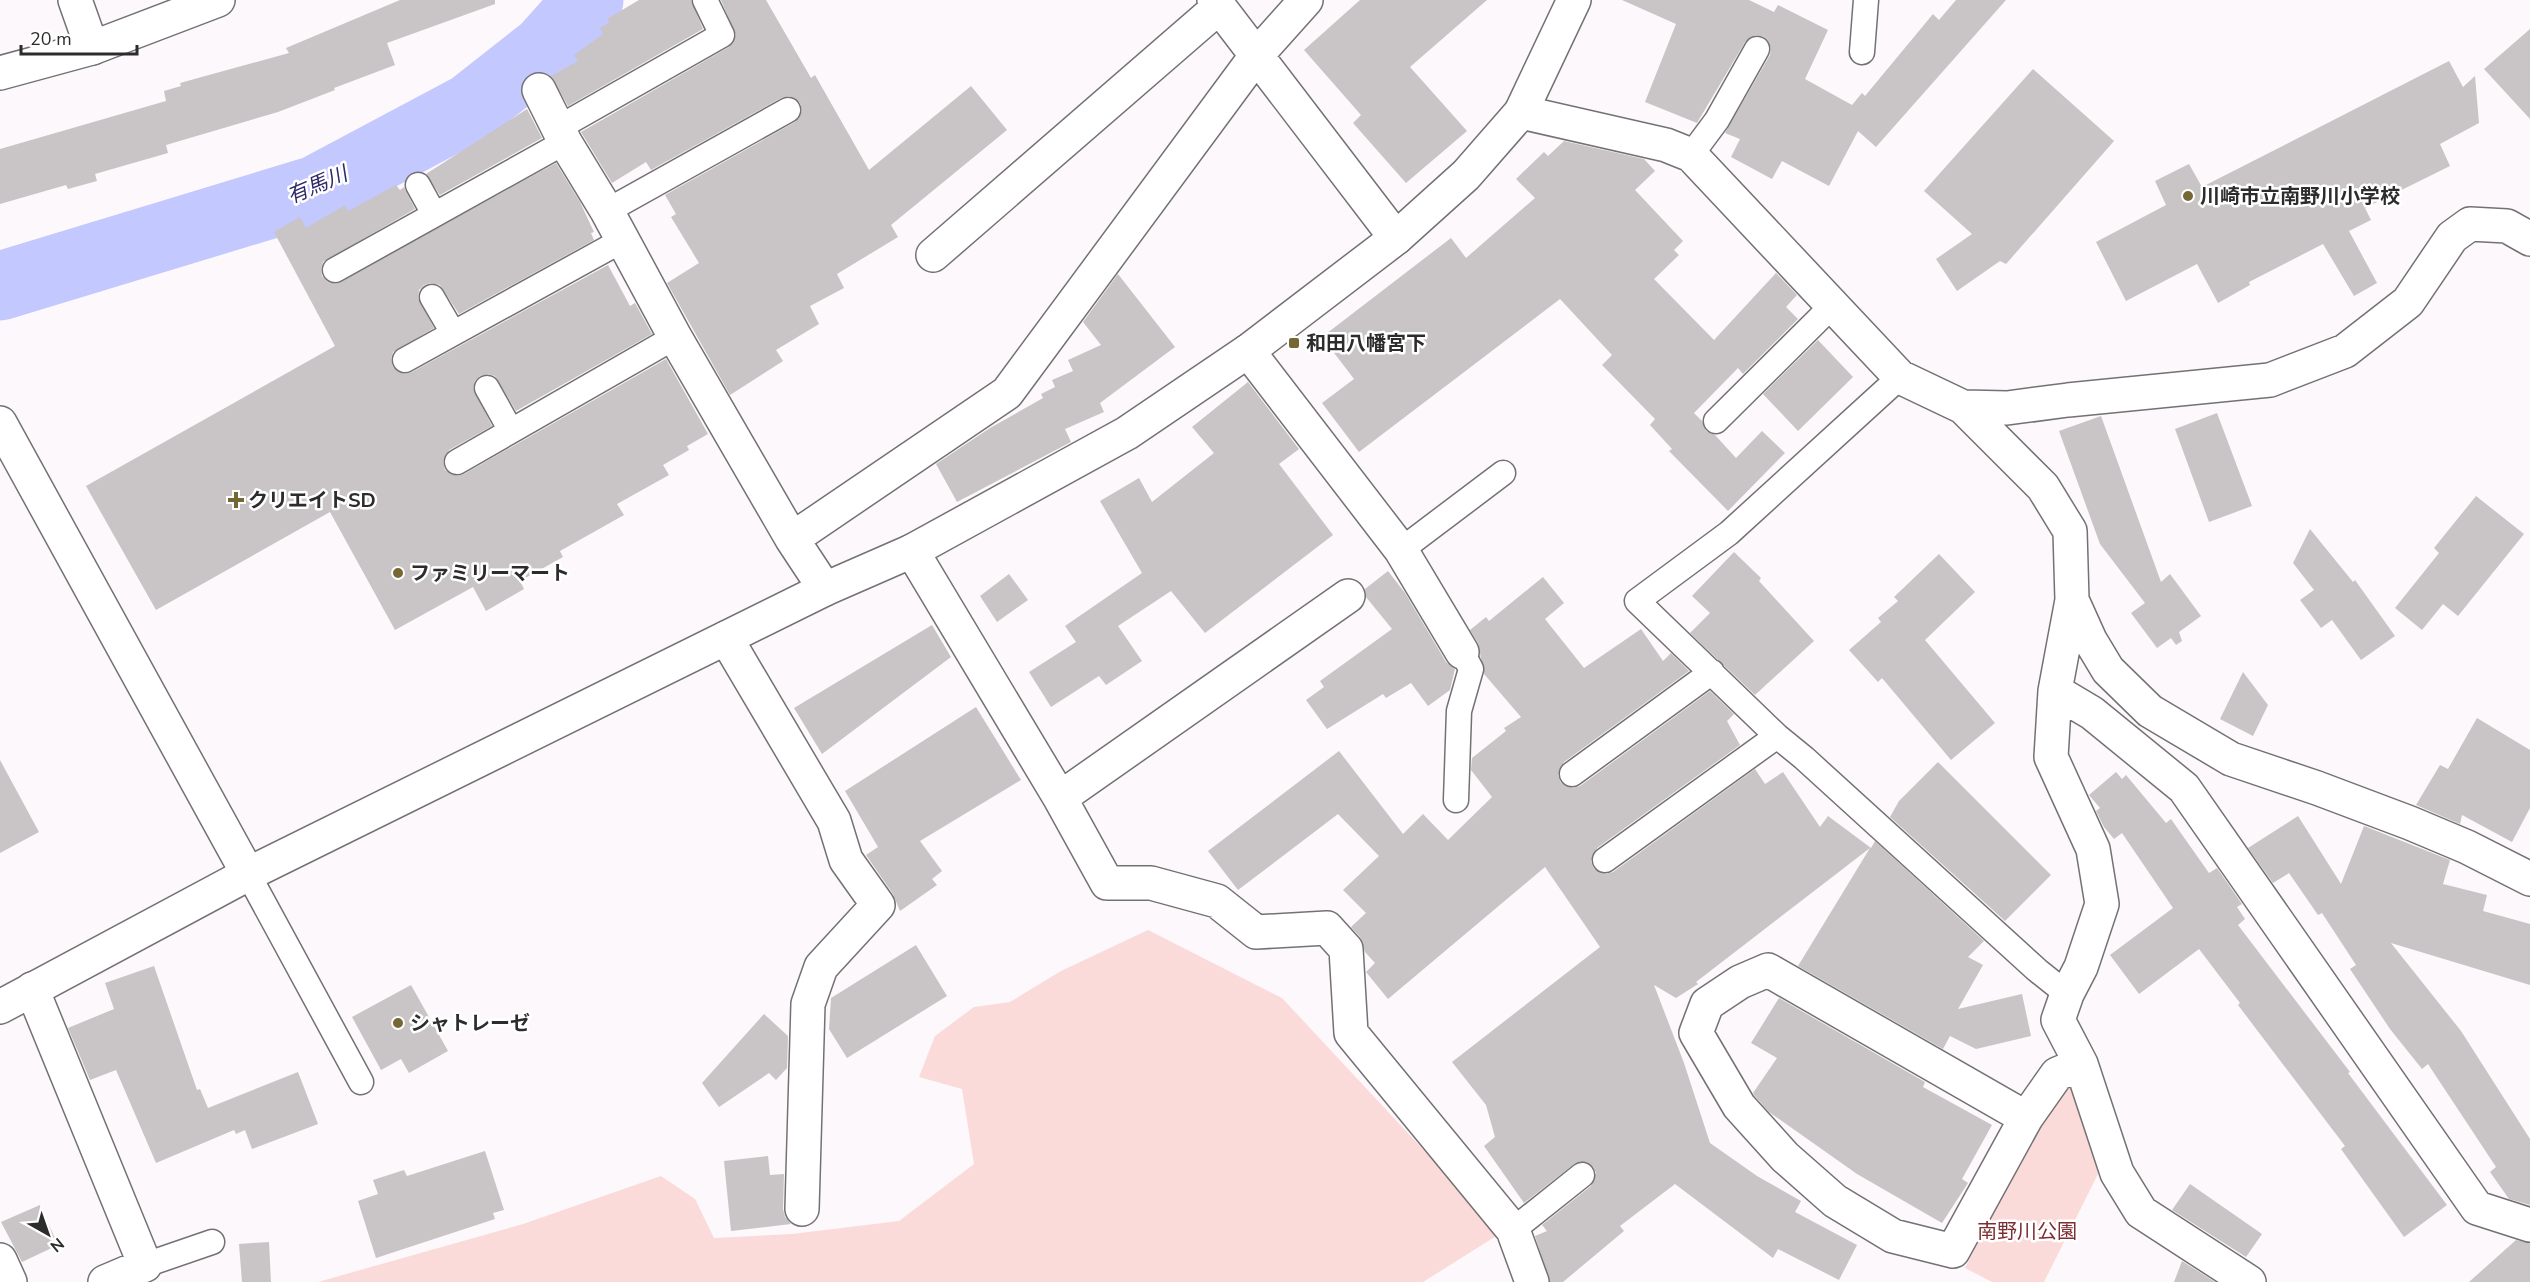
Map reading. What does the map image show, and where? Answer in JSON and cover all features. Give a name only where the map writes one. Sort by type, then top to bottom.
[{"type":"street","points":[[75,0],[92,48]]},
{"type":"street","points":[[0,73],[92,48],[218,0]]},
{"type":"street","points":[[792,539],[1007,393],[1256,56],[1306,0]]},
{"type":"street","points":[[0,1007],[248,874],[825,589],[912,551],[1127,433],[1248,351],[1396,238],[1466,175],[1521,112],[1574,0]]},
{"type":"street","points":[[933,255],[1217,4],[1396,238]]},
{"type":"street","points":[[539,90],[561,135],[607,211],[675,337],[792,539],[825,589]]},
{"type":"street","points":[[1521,112],[1666,145],[1691,155],[1900,377],[1963,407],[2043,487],[2070,531],[2072,600],[2055,691],[2051,757],[2093,849],[2102,904],[2081,967],[2067,994],[2058,1020],[2081,1064],[2117,1173],[2141,1212],[2249,1282]]},
{"type":"street","points":[[1963,407],[2007,408],[2068,399],[2270,380],[2345,351],[2408,302],[2452,237],[2470,224],[2507,226],[2530,239]]},
{"type":"street","points":[[1248,351],[1401,550],[1462,652]]},
{"type":"street","points":[[0,423],[248,874]]},
{"type":"street","points":[[912,551],[1060,798],[1107,883],[1151,883],[1217,901],[1256,932],[1327,928],[1346,949],[1351,1033],[1513,1230],[1532,1282]]},
{"type":"street","points":[[1060,798],[1348,596]]},
{"type":"street","points":[[2072,600],[2090,640],[2108,669],[2150,711],[2231,759],[2317,788],[2410,824],[2467,847],[2530,879]]},
{"type":"street","points":[[726,639],[834,821],[846,860],[878,905],[821,967],[808,1005],[802,1209]]},
{"type":"street","points":[[2055,691],[2092,713],[2184,788],[2477,1208],[2530,1225]]},
{"type":"street","points":[[2026,1118],[1768,970],[1740,982],[1707,1004],[1696,1033],[1739,1106],[1785,1158],[1835,1201],[1893,1236],[1953,1251],[2026,1118],[2058,1074],[2081,1064]]},
{"type":"street","points":[[32,989],[145,1265],[105,1282]]},
{"type":"street","points":[[0,1260],[10,1282]]},
{"type":"lane","points":[[335,270],[434,214],[722,35],[705,0]]},
{"type":"lane","points":[[1862,51],[1866,0]]},
{"type":"lane","points":[[1691,155],[1717,120],[1757,49]]},
{"type":"lane","points":[[607,211],[788,110]]},
{"type":"lane","points":[[418,185],[434,214]]},
{"type":"lane","points":[[405,360],[621,240]]},
{"type":"lane","points":[[432,297],[453,333]]},
{"type":"lane","points":[[1716,420],[1833,306]]},
{"type":"lane","points":[[457,462],[675,337]]},
{"type":"lane","points":[[1900,377],[1729,533],[1637,601],[1777,736],[2037,970],[2067,994]]},
{"type":"lane","points":[[487,388],[511,431]]},
{"type":"lane","points":[[1401,550],[1503,473]]},
{"type":"lane","points":[[1456,800],[1459,711],[1471,669],[1462,652]]},
{"type":"lane","points":[[1572,774],[1713,672]]},
{"type":"lane","points":[[1605,860],[1777,736]]},
{"type":"lane","points":[[248,874],[361,1082]]},
{"type":"lane","points":[[1513,1230],[1582,1175]]},
{"type":"lane","points":[[145,1265],[212,1242]]},
{"type":"green space","points":[[1148,930],[1282,998],[1501,1233],[1423,1282],[318,1282],[523,1224],[661,1176],[695,1199],[714,1238],[792,1234],[899,1221],[974,1164],[962,1089],[919,1077],[935,1036],[974,1007],[1010,1002],[1061,971]]},
{"type":"green space","name":"南野川公園","points":[[2069,1087],[2076,1093],[2103,1164],[2044,1282],[1992,1282],[1965,1268],[2056,1094]]},
{"type":"building","points":[[400,0],[495,0],[495,4],[387,43],[395,65],[334,88],[335,90],[278,112],[166,145],[168,153],[95,174],[97,181],[68,189],[66,185],[0,204],[0,149],[166,101],[164,91],[181,86],[180,83],[289,53],[286,48]]},
{"type":"building","points":[[639,0],[691,0],[703,29],[568,106],[551,76],[578,61],[574,55],[603,34],[600,28],[610,22],[607,19]]},
{"type":"building","points":[[721,0],[766,0],[811,78],[815,75],[869,170],[971,86],[1007,130],[891,225],[898,237],[837,274],[844,288],[810,306],[819,324],[776,350],[783,361],[730,395],[667,283],[699,263],[671,217],[676,214],[665,195],[795,122],[802,111],[800,103],[789,96],[781,98],[651,170],[646,162],[612,183],[581,132],[729,47],[736,35]]},
{"type":"building","points":[[1360,0],[1487,0],[1410,67],[1467,131],[1406,183],[1353,123],[1361,115],[1304,50]]},
{"type":"building","points":[[1622,0],[1749,0],[1774,12],[1778,5],[1828,30],[1805,79],[1852,105],[1862,93],[1865,96],[1933,14],[1939,20],[1956,0],[2006,0],[1876,147],[1858,131],[1829,186],[1782,161],[1772,179],[1731,157],[1740,139],[1725,133],[1770,55],[1771,48],[1764,37],[1756,35],[1745,42],[1697,123],[1645,102],[1676,24]]},
{"type":"building","points":[[2530,29],[2530,119],[2484,69]]},
{"type":"building","points":[[2449,61],[2463,87],[2475,76],[2479,123],[2440,144],[2450,166],[2365,208],[2371,220],[2349,231],[2377,283],[2354,296],[2323,244],[2249,282],[2250,285],[2218,303],[2197,264],[2126,301],[2096,242],[2166,205],[2155,181],[2189,164],[2202,187]]},
{"type":"building","points":[[2033,69],[2114,141],[2006,264],[2000,261],[1957,291],[1936,259],[1972,234],[1924,191]]},
{"type":"building","points":[[527,109],[542,138],[440,195],[426,174]]},
{"type":"building","points":[[1564,141],[1644,159],[1655,171],[1635,190],[1683,241],[1674,250],[1679,255],[1654,279],[1714,340],[1776,273],[1797,295],[1786,307],[1798,319],[1743,374],[1738,368],[1694,413],[1702,421],[1706,431],[1715,435],[1736,458],[1762,431],[1785,453],[1728,511],[1669,451],[1672,449],[1650,425],[1655,419],[1602,365],[1612,355],[1560,299],[1359,452],[1322,403],[1354,379],[1322,337],[1451,238],[1466,258],[1535,198],[1516,179],[1544,152],[1548,156]]},
{"type":"building","points":[[556,163],[580,202],[594,232],[591,233],[594,240],[459,314],[440,285],[431,283],[424,285],[419,290],[418,298],[434,328],[393,352],[391,359],[393,367],[404,374],[412,372],[608,265],[630,306],[635,303],[652,334],[516,411],[495,376],[488,374],[480,376],[473,388],[492,426],[449,450],[443,461],[445,470],[456,476],[464,474],[666,359],[708,434],[687,446],[689,450],[663,465],[669,475],[617,504],[624,515],[560,551],[563,557],[520,581],[524,589],[486,611],[473,587],[395,630],[330,512],[156,610],[86,486],[335,346],[274,232],[300,217],[306,228],[345,205],[348,211],[396,185],[400,190],[404,187],[415,209],[323,262],[322,276],[328,282],[335,284]]},
{"type":"building","points":[[1118,274],[1175,347],[1100,403],[1104,412],[1065,429],[1071,442],[957,502],[936,464],[990,428],[1043,398],[1041,394],[1055,387],[1052,380],[1073,371],[1068,360],[1101,345],[1083,322]]},
{"type":"building","points":[[1818,340],[1853,377],[1798,431],[1763,394]]},
{"type":"building","points":[[1248,382],[1299,449],[1279,464],[1333,535],[1205,633],[1171,591],[1118,626],[1142,661],[1106,685],[1099,676],[1051,707],[1029,672],[1076,642],[1065,626],[1142,573],[1100,501],[1139,478],[1152,502],[1214,453],[1192,427]]},
{"type":"building","points":[[2217,413],[2252,506],[2209,522],[2175,429]]},
{"type":"building","points":[[2101,416],[2161,582],[2170,574],[2201,616],[2179,632],[2182,641],[2176,645],[2171,638],[2157,648],[2131,613],[2145,603],[2100,544],[2059,431]]},
{"type":"building","points":[[2476,496],[2524,534],[2458,616],[2443,604],[2422,630],[2395,608],[2439,553],[2434,548]]},
{"type":"building","points":[[2310,529],[2353,582],[2355,580],[2395,636],[2361,660],[2332,620],[2321,628],[2300,600],[2314,590],[2293,563]]},
{"type":"building","points":[[1734,552],[1761,578],[1759,581],[1814,641],[1755,695],[1690,633],[1710,613],[1692,596]]},
{"type":"building","points":[[1939,554],[1975,592],[1925,640],[1995,723],[1951,760],[1882,678],[1878,682],[1849,650],[1881,622],[1878,618],[1898,601],[1894,597]]},
{"type":"building","points":[[1388,571],[1405,593],[1446,662],[1455,669],[1450,690],[1428,706],[1411,683],[1386,698],[1383,694],[1327,729],[1306,700],[1324,687],[1320,681],[1392,629],[1366,597],[1365,589]]},
{"type":"building","points":[[1009,574],[1028,600],[997,622],[980,596]]},
{"type":"building","points":[[1543,577],[1564,603],[1545,619],[1584,668],[1641,629],[1663,661],[1671,653],[1689,671],[1564,762],[1558,775],[1561,783],[1573,788],[1580,786],[1710,691],[1734,714],[1727,721],[1740,745],[1597,848],[1591,861],[1594,869],[1606,874],[1613,872],[1755,769],[1765,784],[1783,772],[1820,827],[1828,816],[1871,848],[1875,841],[1984,941],[1968,957],[1983,965],[1958,1009],[2022,994],[2031,1036],[1976,1049],[1950,1036],[1943,1049],[1798,966],[1870,848],[1696,982],[1698,984],[1676,998],[1654,985],[1684,1063],[1710,1143],[1757,1176],[1801,1201],[1795,1212],[1857,1245],[1839,1280],[1778,1249],[1773,1258],[1675,1184],[1620,1226],[1624,1231],[1563,1282],[1550,1282],[1535,1236],[1547,1231],[1542,1225],[1591,1186],[1596,1173],[1587,1162],[1574,1164],[1524,1203],[1484,1146],[1495,1137],[1486,1105],[1452,1062],[1600,947],[1545,867],[1388,999],[1366,972],[1375,963],[1365,952],[1360,937],[1351,927],[1366,913],[1343,890],[1379,856],[1338,814],[1238,890],[1208,851],[1339,751],[1403,834],[1423,814],[1448,840],[1492,797],[1471,770],[1472,758],[1506,731],[1504,728],[1521,717],[1484,674],[1478,643],[1470,630],[1486,617],[1489,621]]},
{"type":"building","points":[[932,625],[951,657],[822,754],[794,708]]},
{"type":"building","points":[[2243,672],[2268,705],[2253,736],[2220,719]]},
{"type":"building","points":[[976,707],[1021,780],[920,841],[942,871],[932,879],[937,885],[900,911],[893,894],[866,855],[878,847],[845,791]]},
{"type":"building","points":[[2477,718],[2530,750],[2530,808],[2512,842],[2462,815],[2460,824],[2416,805],[2440,765],[2448,769]]},
{"type":"building","points":[[0,760],[39,832],[0,853]]},
{"type":"building","points":[[1938,762],[2051,875],[2005,921],[1890,817],[1899,801]]},
{"type":"building","points":[[2116,772],[2122,779],[2126,775],[2166,823],[2171,819],[2209,873],[2217,868],[2242,904],[2237,907],[2245,919],[2238,925],[2350,1072],[2348,1073],[2447,1205],[2404,1237],[2341,1149],[2345,1146],[2238,1005],[2240,1003],[2199,949],[2139,994],[2110,955],[2173,908],[2122,833],[2114,839],[2104,827],[2096,811],[2100,808],[2089,795]]},
{"type":"building","points":[[2298,816],[2341,884],[2364,826],[2450,860],[2443,884],[2487,895],[2483,911],[2530,924],[2530,985],[2391,943],[2461,1031],[2530,1139],[2530,1205],[2509,1199],[2490,1172],[2496,1167],[2428,1064],[2422,1069],[2390,1029],[2350,969],[2356,965],[2322,913],[2318,915],[2289,873],[2273,883],[2248,848]]},
{"type":"building","points":[[916,945],[947,996],[847,1058],[829,1029],[831,998]]},
{"type":"building","points":[[154,966],[197,1090],[200,1089],[208,1108],[298,1072],[318,1124],[252,1149],[245,1130],[236,1134],[234,1130],[156,1163],[116,1070],[90,1080],[68,1028],[114,1009],[105,983]]},
{"type":"building","points":[[411,985],[448,1051],[409,1073],[401,1059],[381,1070],[352,1017]]},
{"type":"building","points":[[1779,998],[1925,1082],[1923,1087],[1992,1125],[1962,1179],[1968,1183],[1942,1223],[1857,1174],[1769,1112],[1754,1095],[1753,1093],[1777,1058],[1751,1043]]},
{"type":"building","points":[[764,1014],[788,1036],[787,1068],[776,1080],[769,1073],[719,1107],[702,1083]]},
{"type":"building","points":[[485,1151],[504,1210],[493,1213],[495,1219],[376,1258],[358,1201],[378,1194],[373,1180],[404,1170],[407,1176]]},
{"type":"building","points":[[768,1156],[770,1175],[784,1174],[783,1209],[785,1217],[791,1224],[731,1231],[724,1161]]},
{"type":"building","points":[[2190,1184],[2262,1234],[2246,1257],[2172,1210]]},
{"type":"building","points":[[40,1205],[58,1245],[22,1262],[1,1222]]},
{"type":"building","points":[[2516,1240],[2530,1243],[2530,1282],[2469,1282]]},
{"type":"building","points":[[269,1242],[271,1282],[242,1282],[239,1244]]},
{"type":"building","points":[[2182,1261],[2215,1282],[2174,1282]]},
{"type":"waterway","name":"有馬川","points":[[0,286],[316,190],[470,108],[545,49],[589,0]]},
{"type":"place","name":"川崎市立南野川小学校","points":[[2188,196]]},
{"type":"place","name":"和田八幡宮下","points":[[1294,343]]},
{"type":"place","name":"クリエイトSD","points":[[236,500]]},
{"type":"place","name":"ファミリーマート","points":[[398,573]]},
{"type":"place","name":"シャトレーゼ","points":[[398,1023]]}]
